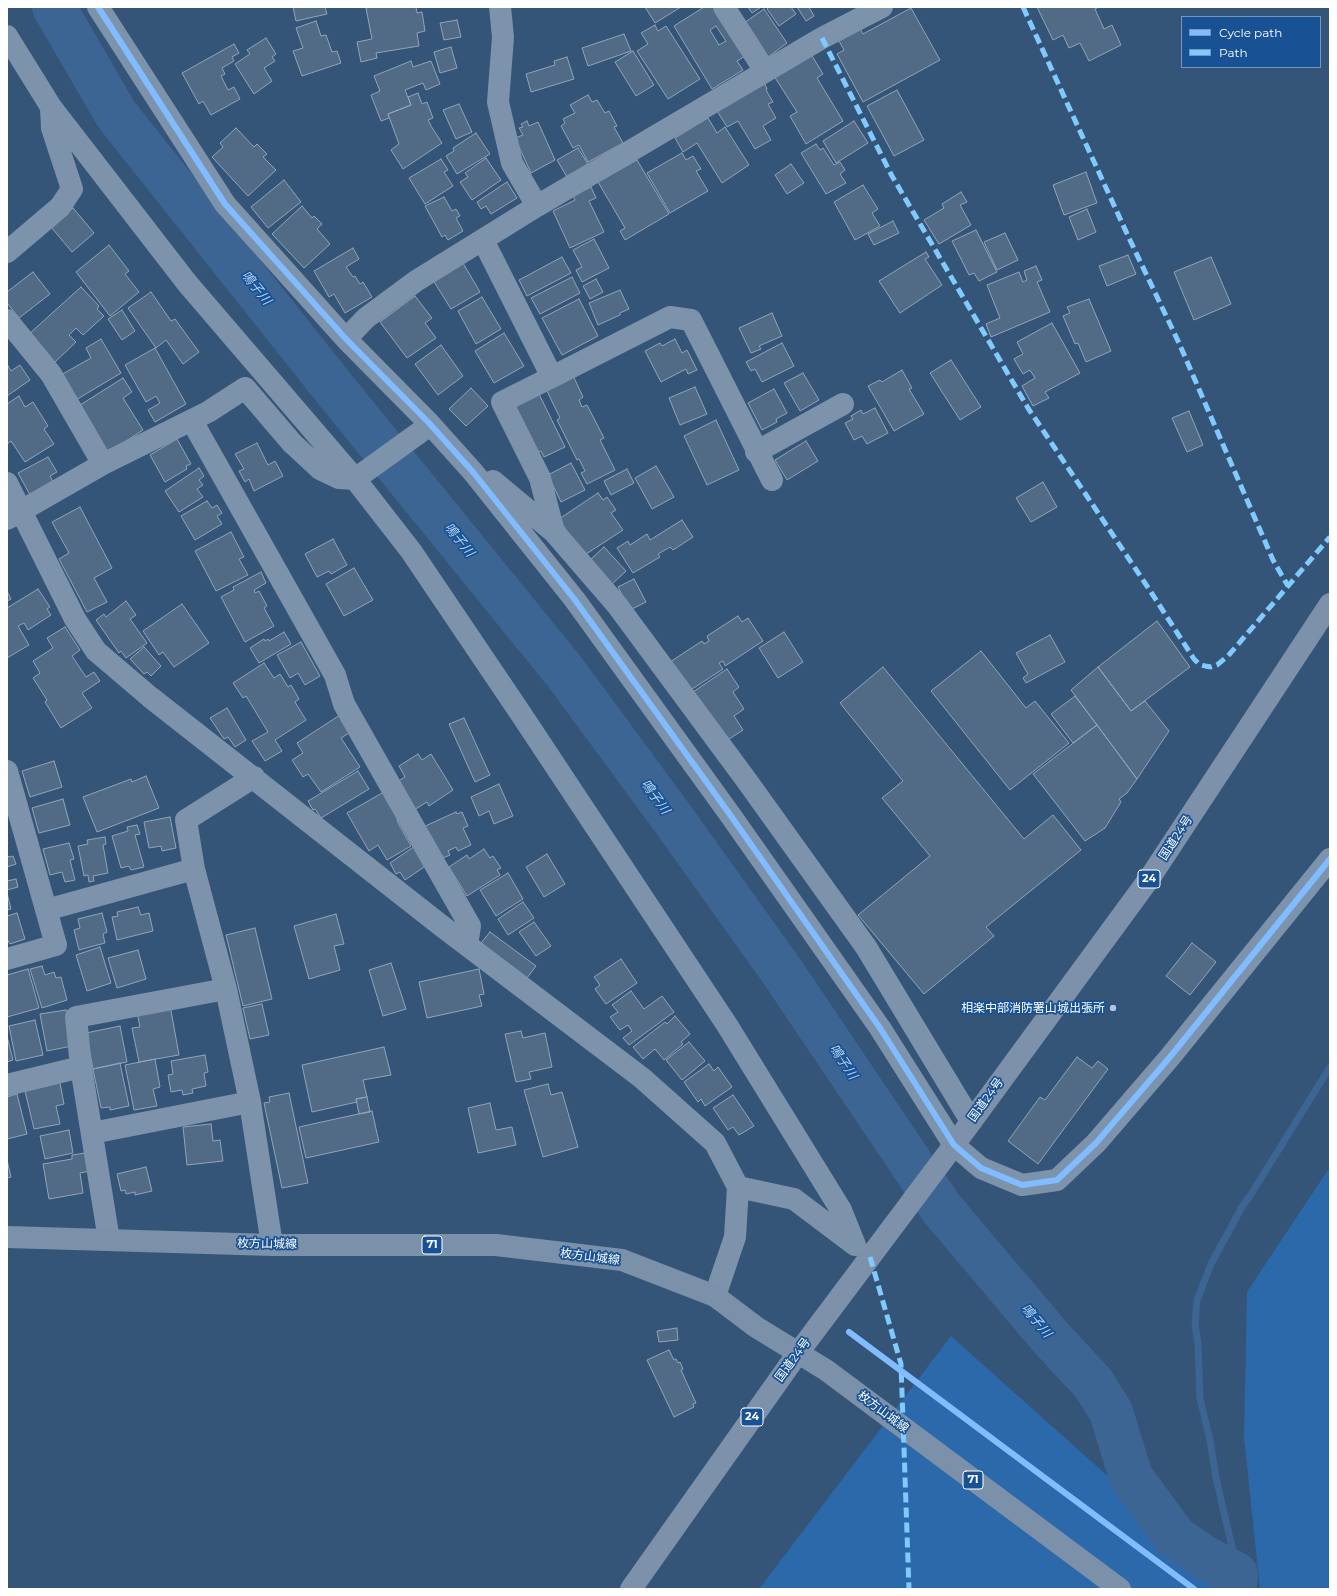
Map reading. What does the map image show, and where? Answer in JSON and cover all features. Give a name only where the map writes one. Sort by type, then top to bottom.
[{"type":"highway","name":"国道24号","points":[[631,1589],[798,1353],[867,1250],[954,1145],[1149,879],[1330,604]]},
{"type":"main road","name":"枚方山城線","points":[[7,1237],[272,1245],[496,1245],[622,1260],[715,1296],[756,1327],[826,1370],[1120,1589]]},
{"type":"street","points":[[98,7],[225,204],[426,427],[473,472],[575,600],[731,816],[880,1028],[954,1145],[981,1168],[1022,1185],[1057,1180],[1096,1143],[1170,1057],[1330,859]]},
{"type":"street","points":[[500,7],[503,37],[498,102],[512,163],[537,206]]},
{"type":"street","points":[[724,7],[765,71]]},
{"type":"street","points":[[346,339],[366,318],[416,281],[482,240],[765,71],[850,14],[882,7]]},
{"type":"street","points":[[7,36],[51,107],[187,283],[360,476],[521,714],[727,1025],[867,1250]]},
{"type":"street","points":[[7,252],[60,207],[72,189],[52,128],[51,107]]},
{"type":"street","points":[[482,240],[552,376]]},
{"type":"street","points":[[554,532],[540,478],[502,402],[670,317],[691,320],[756,452],[772,480]]},
{"type":"street","points":[[7,320],[51,374],[103,464]]},
{"type":"street","points":[[14,515],[103,464],[192,421],[246,388],[292,443],[320,469],[339,478],[360,476],[426,427]]},
{"type":"street","points":[[756,452],[843,404]]},
{"type":"street","points":[[192,421],[336,675],[344,704],[470,926],[467,945]]},
{"type":"street","points":[[473,472],[493,481],[554,532],[617,605],[747,781],[866,947],[971,1121]]},
{"type":"street","points":[[7,483],[14,515],[75,619],[96,651],[150,697],[467,945],[642,1078],[716,1143],[738,1187],[736,1237],[715,1296]]},
{"type":"street","points":[[7,771],[56,945],[7,959]]},
{"type":"street","points":[[254,777],[186,820],[194,869],[226,989],[250,1102],[272,1245]]},
{"type":"street","points":[[46,910],[194,869]]},
{"type":"street","points":[[109,1240],[81,1067],[76,1017],[226,989]]},
{"type":"street","points":[[7,1085],[81,1067]]},
{"type":"street","points":[[92,1133],[250,1102]]},
{"type":"street","points":[[738,1187],[794,1199],[867,1250]]},
{"type":"shaded area","points":[[1330,1167],[1330,1589],[1260,1589],[1244,1437],[1247,1292]]},
{"type":"shaded area","points":[[951,1336],[1234,1589],[759,1589]]},
{"type":"building","points":[[293,7],[325,7],[327,14],[296,21]]},
{"type":"building","points":[[416,7],[417,13],[422,12],[425,31],[417,33],[419,46],[376,53],[377,58],[361,62],[357,42],[372,39],[366,8]]},
{"type":"building","points":[[645,7],[681,7],[655,23]]},
{"type":"building","points":[[704,7],[715,7],[745,56],[737,61],[743,70],[712,89],[674,26]],"holes":[[[716,26],[726,41],[719,45],[710,30]]]},
{"type":"building","points":[[748,7],[761,7],[752,13]]},
{"type":"building","points":[[769,7],[791,7],[796,14],[779,26],[767,9]]},
{"type":"building","points":[[797,7],[809,7],[814,16],[806,21]]},
{"type":"building","points":[[1037,7],[1099,7],[1095,9],[1104,29],[1112,25],[1121,45],[1089,61],[1080,43],[1069,48],[1063,35],[1053,40]]},
{"type":"building","points":[[911,8],[940,60],[863,102],[837,54],[844,50],[839,41],[860,29],[863,34]]},
{"type":"building","points":[[764,9],[787,43],[768,57],[744,23]]},
{"type":"building","points":[[457,20],[461,37],[444,40],[440,23]]},
{"type":"building","points":[[316,21],[321,36],[326,35],[332,52],[337,51],[341,63],[302,76],[293,51],[303,48],[296,28]]},
{"type":"building","points":[[655,25],[658,31],[666,26],[700,79],[668,99],[637,51],[648,44],[641,33]]},
{"type":"building","points":[[624,34],[631,51],[588,66],[582,48]]},
{"type":"building","points":[[266,38],[276,54],[272,57],[275,61],[264,68],[272,81],[254,94],[235,64],[250,54],[247,50]]},
{"type":"building","points":[[234,44],[239,53],[232,57],[234,61],[222,68],[225,74],[221,76],[228,90],[234,87],[240,99],[211,115],[203,101],[199,104],[182,73]]},
{"type":"building","points":[[451,47],[457,68],[440,73],[434,52]]},
{"type":"building","points":[[633,51],[654,85],[636,96],[615,62]]},
{"type":"building","points":[[811,54],[823,74],[817,78],[843,121],[806,144],[790,116],[797,112],[774,76]]},
{"type":"building","points":[[567,57],[574,79],[531,92],[526,74],[555,65],[554,61]]},
{"type":"building","points":[[411,61],[413,67],[431,61],[440,84],[426,90],[423,83],[405,90],[411,105],[388,114],[389,118],[381,121],[371,95],[380,91],[374,76]]},
{"type":"building","points":[[765,84],[766,90],[773,102],[768,104],[776,118],[763,126],[771,140],[755,149],[738,121],[727,127],[717,111]]},
{"type":"building","points":[[897,90],[924,140],[894,156],[867,106]]},
{"type":"building","points":[[418,93],[422,104],[427,102],[433,118],[428,120],[442,143],[403,169],[391,150],[399,144],[388,114],[411,105],[408,97]]},
{"type":"building","points":[[588,95],[592,102],[597,100],[605,113],[609,111],[617,126],[614,127],[623,143],[588,162],[579,145],[573,148],[561,126],[565,123],[563,119],[575,113],[570,105]]},
{"type":"building","points":[[459,104],[472,132],[456,139],[443,110]]},
{"type":"building","points":[[708,118],[717,133],[725,127],[749,165],[722,183],[697,143],[683,152],[675,138]]},
{"type":"building","points":[[527,121],[529,126],[538,122],[555,160],[531,173],[515,138],[523,135],[519,128],[523,127],[521,124]]},
{"type":"building","points":[[854,121],[868,143],[836,163],[823,141]]},
{"type":"building","points":[[236,128],[254,147],[257,144],[267,154],[263,157],[276,170],[248,196],[212,157],[223,147],[220,143]]},
{"type":"building","points":[[476,133],[490,154],[457,174],[446,156],[454,151],[453,148]]},
{"type":"building","points":[[816,144],[820,150],[823,148],[834,165],[840,162],[845,170],[840,174],[846,183],[826,194],[801,153]]},
{"type":"building","points":[[578,148],[588,164],[567,177],[557,160]]},
{"type":"building","points":[[682,153],[686,160],[693,156],[701,169],[696,171],[708,191],[670,213],[647,173]]},
{"type":"building","points":[[486,158],[501,180],[472,200],[460,182],[468,177],[465,173]]},
{"type":"building","points":[[441,159],[448,170],[444,172],[453,186],[425,204],[409,178]]},
{"type":"building","points":[[637,160],[669,214],[625,240],[620,231],[625,228],[598,182]]},
{"type":"building","points":[[791,164],[804,183],[787,194],[775,175]]},
{"type":"building","points":[[1086,172],[1097,203],[1064,215],[1053,185]]},
{"type":"building","points":[[284,180],[301,202],[268,228],[251,207]]},
{"type":"building","points":[[507,182],[517,198],[491,214],[486,206],[481,209],[477,202]]},
{"type":"building","points":[[863,185],[878,209],[872,213],[880,226],[855,240],[834,202]]},
{"type":"building","points":[[591,187],[596,198],[589,201],[604,232],[570,248],[553,211],[575,200],[573,196]]},
{"type":"building","points":[[961,192],[967,202],[960,205],[971,225],[939,244],[924,220],[944,208],[942,204]]},
{"type":"building","points":[[444,197],[452,211],[456,209],[460,216],[456,218],[463,231],[448,240],[445,235],[442,237],[425,206]]},
{"type":"building","points":[[302,206],[312,218],[314,216],[322,224],[317,229],[330,244],[304,268],[272,234]]},
{"type":"building","points":[[73,208],[94,233],[72,252],[51,227]]},
{"type":"building","points":[[1087,209],[1096,232],[1078,240],[1069,217]]},
{"type":"building","points":[[893,221],[899,233],[874,245],[868,234]]},
{"type":"building","points":[[976,230],[997,272],[979,281],[974,273],[969,275],[952,241]]},
{"type":"building","points":[[1005,233],[1018,260],[997,270],[984,242]]},
{"type":"building","points":[[594,239],[609,268],[582,282],[576,270],[582,267],[573,250]]},
{"type":"building","points":[[109,245],[129,271],[125,274],[139,292],[110,316],[76,272]]},
{"type":"building","points":[[353,248],[359,259],[346,267],[353,277],[355,276],[360,284],[363,282],[372,297],[345,313],[334,294],[329,297],[314,271]]},
{"type":"building","points":[[926,252],[929,257],[925,259],[942,285],[900,313],[879,281]]},
{"type":"building","points":[[1128,255],[1136,274],[1107,286],[1099,266]]},
{"type":"building","points":[[562,257],[571,273],[527,296],[519,280]]},
{"type":"building","points":[[1211,257],[1231,304],[1194,320],[1174,272]]},
{"type":"building","points":[[463,263],[480,292],[451,309],[433,280]]},
{"type":"building","points":[[1036,266],[1042,280],[1037,282],[1050,312],[991,337],[986,324],[1000,318],[987,285],[1019,272],[1023,282],[1027,280],[1024,271]]},
{"type":"building","points":[[33,272],[50,294],[19,318],[7,303],[7,292]]},
{"type":"building","points":[[572,277],[580,293],[540,314],[531,298]]},
{"type":"building","points":[[596,279],[603,292],[590,299],[583,286]]},
{"type":"building","points":[[81,287],[99,306],[97,309],[104,316],[83,335],[76,328],[69,335],[76,342],[54,363],[28,335]]},
{"type":"building","points":[[620,290],[629,309],[620,313],[620,315],[598,325],[589,303]]},
{"type":"building","points":[[151,292],[171,321],[175,319],[199,352],[183,364],[166,340],[156,348],[128,308]]},
{"type":"building","points":[[415,296],[432,318],[425,323],[436,338],[407,358],[380,322]]},
{"type":"building","points":[[482,297],[501,329],[476,344],[458,311]]},
{"type":"building","points":[[579,299],[598,336],[562,355],[542,318]]},
{"type":"building","points":[[1089,299],[1111,351],[1086,362],[1078,343],[1075,344],[1063,316],[1070,313],[1067,307]]},
{"type":"building","points":[[122,310],[135,331],[122,340],[108,319]]},
{"type":"building","points":[[772,313],[782,336],[759,346],[761,349],[751,353],[739,328]]},
{"type":"building","points":[[1052,323],[1080,373],[1045,392],[1049,398],[1033,406],[1022,386],[1035,378],[1030,370],[1023,374],[1014,359],[1023,354],[1017,342]]},
{"type":"building","points":[[504,333],[524,366],[494,383],[475,351]]},
{"type":"building","points":[[101,339],[121,373],[74,401],[59,376],[91,358],[86,348]]},
{"type":"building","points":[[675,339],[682,353],[687,350],[697,370],[688,374],[686,369],[661,382],[645,351],[660,343],[662,346]]},
{"type":"building","points":[[782,343],[794,366],[762,382],[755,369],[751,371],[746,362]]},
{"type":"building","points":[[441,345],[463,376],[438,395],[415,364]]},
{"type":"building","points":[[155,348],[186,404],[155,422],[148,410],[160,403],[156,396],[146,402],[125,365]]},
{"type":"building","points":[[951,360],[981,407],[960,420],[930,373]]},
{"type":"building","points":[[7,364],[11,371],[20,365],[30,380],[7,396]]},
{"type":"building","points":[[570,369],[583,397],[579,400],[582,407],[587,405],[604,438],[600,440],[615,470],[587,484],[581,473],[585,471],[579,459],[577,460],[557,420],[560,418],[547,391]]},
{"type":"building","points":[[902,370],[912,388],[909,389],[924,414],[894,431],[868,386],[880,380],[882,382]]},
{"type":"building","points":[[803,373],[819,400],[800,411],[784,383]]},
{"type":"building","points":[[123,378],[132,392],[123,398],[143,430],[106,454],[77,407]]},
{"type":"building","points":[[695,387],[707,414],[680,425],[669,398]]},
{"type":"building","points":[[471,388],[488,406],[466,426],[449,409]]},
{"type":"building","points":[[774,389],[787,413],[776,419],[777,422],[762,430],[748,403]]},
{"type":"building","points":[[539,394],[565,447],[544,457],[541,451],[535,453],[513,407]]},
{"type":"building","points":[[19,396],[25,407],[33,402],[48,426],[44,429],[54,444],[25,462],[11,441],[7,444],[7,404]]},
{"type":"building","points":[[875,408],[888,433],[867,444],[862,436],[854,440],[845,423],[853,419],[851,416],[861,410],[863,414]]},
{"type":"building","points":[[1189,411],[1203,445],[1187,452],[1172,418]]},
{"type":"building","points":[[716,420],[739,470],[707,485],[684,436]]},
{"type":"building","points":[[177,439],[191,464],[186,466],[187,469],[165,482],[150,455]]},
{"type":"building","points":[[806,441],[818,461],[787,480],[775,460]]},
{"type":"building","points":[[257,443],[268,465],[275,461],[283,476],[254,491],[249,479],[245,482],[239,471],[244,469],[235,454]]},
{"type":"building","points":[[48,457],[57,472],[50,476],[53,482],[30,495],[18,473]]},
{"type":"building","points":[[571,463],[585,490],[561,502],[548,475]]},
{"type":"building","points":[[656,466],[674,497],[652,509],[635,478]]},
{"type":"building","points":[[199,468],[204,476],[199,480],[203,485],[197,489],[203,497],[179,512],[165,491]]},
{"type":"building","points":[[627,469],[634,483],[611,495],[604,481]]},
{"type":"building","points":[[1043,482],[1057,507],[1031,522],[1016,498]]},
{"type":"building","points":[[598,493],[603,500],[607,497],[616,510],[611,513],[623,530],[583,556],[559,519]]},
{"type":"building","points":[[207,501],[212,508],[217,505],[222,513],[217,516],[222,524],[195,540],[181,516]]},
{"type":"building","points":[[80,507],[112,568],[94,578],[107,602],[87,612],[59,559],[69,553],[52,522]]},
{"type":"building","points":[[682,520],[693,537],[673,550],[670,547],[658,554],[660,557],[633,573],[617,548],[628,541],[630,545],[647,534],[650,540]]},
{"type":"building","points":[[231,532],[244,557],[239,559],[248,575],[216,591],[195,551]]},
{"type":"building","points":[[333,539],[347,565],[331,574],[329,571],[317,577],[305,554]]},
{"type":"building","points":[[604,547],[626,571],[611,585],[589,561]]},
{"type":"building","points":[[354,568],[373,600],[344,616],[326,584]]},
{"type":"building","points":[[261,572],[266,583],[254,590],[255,593],[259,591],[267,606],[264,608],[274,626],[245,642],[221,597],[234,590],[233,587]]},
{"type":"building","points":[[634,579],[646,602],[630,610],[618,587]]},
{"type":"building","points":[[38,589],[50,607],[47,609],[51,615],[28,630],[24,623],[18,626],[29,645],[7,658],[7,608]]},
{"type":"building","points":[[7,591],[11,599],[7,601]]},
{"type":"building","points":[[126,601],[136,615],[130,619],[147,643],[126,658],[121,651],[119,653],[96,620],[104,614],[106,617]]},
{"type":"building","points":[[182,604],[209,643],[174,667],[163,652],[159,655],[143,631]]},
{"type":"building","points":[[738,616],[742,622],[748,618],[763,641],[725,666],[723,661],[719,663],[723,669],[689,691],[670,662],[702,641],[704,644],[709,641],[707,636]]},
{"type":"building","points":[[1157,621],[1190,667],[1131,711],[1098,667]]},
{"type":"building","points":[[65,627],[80,650],[72,656],[86,677],[94,672],[100,681],[82,693],[92,708],[61,728],[45,702],[47,700],[33,678],[40,673],[33,661],[53,648],[47,638]]},
{"type":"building","points":[[284,632],[291,644],[259,663],[250,648],[264,639],[265,641],[268,639],[269,641]]},
{"type":"building","points":[[784,632],[803,662],[778,678],[759,648]]},
{"type":"building","points":[[1050,635],[1065,662],[1026,683],[1023,678],[1028,674],[1016,653]]},
{"type":"building","points":[[301,642],[320,676],[305,685],[298,673],[290,678],[277,655]]},
{"type":"building","points":[[144,647],[161,666],[151,676],[147,672],[144,674],[130,659]]},
{"type":"building","points":[[981,651],[1026,708],[1035,701],[1069,743],[1010,790],[931,691]]},
{"type":"building","points":[[264,663],[274,678],[280,674],[288,687],[291,685],[299,699],[295,702],[306,720],[275,740],[282,751],[265,761],[252,741],[268,732],[246,696],[243,698],[233,683]]},
{"type":"building","points":[[883,667],[1024,839],[1053,815],[1081,850],[986,927],[994,936],[924,994],[858,915],[930,856],[882,798],[903,781],[840,703]]},
{"type":"building","points":[[1098,667],[1131,711],[1145,701],[1169,731],[1137,779],[1071,690]]},
{"type":"building","points":[[727,669],[739,687],[733,692],[744,709],[734,716],[743,730],[726,741],[693,692]]},
{"type":"building","points":[[1075,696],[1097,725],[1073,743],[1051,714]]},
{"type":"building","points":[[227,708],[246,740],[235,747],[228,737],[224,739],[210,718]]},
{"type":"building","points":[[343,713],[354,730],[341,738],[360,767],[321,792],[308,774],[303,777],[292,760],[303,753],[297,743]]},
{"type":"building","points":[[464,718],[490,775],[475,782],[449,724]]},
{"type":"building","points":[[1097,725],[1137,779],[1127,793],[1119,799],[1121,802],[1105,828],[1085,841],[1033,774]]},
{"type":"building","points":[[418,754],[422,760],[431,754],[453,790],[429,806],[427,802],[409,813],[397,782],[405,777],[399,766]]},
{"type":"building","points":[[54,761],[62,787],[30,797],[22,771]]},
{"type":"building","points":[[358,771],[369,789],[321,818],[315,809],[313,810],[308,801]]},
{"type":"building","points":[[146,776],[159,808],[97,832],[83,797],[131,779],[132,782]]},
{"type":"building","points":[[499,784],[513,816],[494,824],[489,811],[479,816],[471,797]]},
{"type":"building","points":[[384,792],[399,819],[397,821],[411,846],[387,860],[378,845],[369,851],[347,813]]},
{"type":"building","points":[[63,799],[70,825],[39,833],[32,808]]},
{"type":"building","points":[[456,812],[457,814],[462,812],[468,826],[463,828],[471,845],[458,851],[456,847],[448,851],[450,855],[438,860],[423,827]]},
{"type":"building","points":[[170,817],[176,848],[162,851],[161,846],[149,848],[144,822]]},
{"type":"building","points":[[137,825],[140,834],[135,835],[144,867],[131,870],[129,866],[121,868],[112,836],[128,831],[127,827]]},
{"type":"building","points":[[105,837],[106,844],[103,845],[108,873],[93,876],[94,881],[89,882],[88,875],[84,876],[78,846],[88,844],[87,840]]},
{"type":"building","points":[[69,843],[74,859],[70,860],[75,880],[65,882],[62,872],[50,875],[43,849]]},
{"type":"building","points":[[415,846],[427,865],[405,880],[400,872],[396,874],[390,863]]},
{"type":"building","points":[[484,849],[490,858],[493,856],[501,868],[497,870],[500,875],[467,896],[449,867],[467,855],[469,859]]},
{"type":"building","points":[[547,854],[565,884],[544,897],[526,867]]},
{"type":"building","points":[[7,855],[9,857],[13,856],[16,864],[7,867]]},
{"type":"building","points":[[508,873],[523,899],[496,916],[480,890]]},
{"type":"building","points":[[16,879],[18,887],[7,890],[7,881]]},
{"type":"building","points":[[7,893],[11,909],[7,910]]},
{"type":"building","points":[[523,902],[534,918],[508,935],[498,919]]},
{"type":"building","points":[[138,907],[141,915],[149,913],[153,931],[117,940],[112,917],[118,916],[117,912]]},
{"type":"building","points":[[17,913],[25,939],[10,944],[7,939],[7,916]]},
{"type":"building","points":[[102,913],[107,932],[103,934],[105,943],[79,950],[74,930],[80,928],[78,919]]},
{"type":"building","points":[[336,914],[344,944],[334,946],[340,970],[309,979],[294,926]]},
{"type":"building","points":[[534,922],[551,946],[536,956],[519,932]]},
{"type":"building","points":[[255,928],[272,999],[243,1006],[226,935]]},
{"type":"building","points":[[490,932],[536,966],[527,978],[481,943]]},
{"type":"building","points":[[1192,943],[1216,962],[1190,995],[1166,976]]},
{"type":"building","points":[[100,947],[111,983],[87,991],[76,955]]},
{"type":"building","points":[[138,950],[146,979],[117,988],[108,958]]},
{"type":"building","points":[[621,959],[637,983],[606,1004],[595,989],[600,985],[594,977]]},
{"type":"building","points":[[391,963],[406,1009],[383,1016],[369,970]]},
{"type":"building","points":[[42,966],[45,975],[54,972],[56,978],[61,977],[67,1000],[42,1008],[30,969]]},
{"type":"building","points":[[28,969],[39,1008],[7,1017],[7,975]]},
{"type":"building","points":[[479,969],[484,994],[479,995],[482,1006],[427,1018],[419,982]]},
{"type":"building","points":[[631,991],[644,1009],[662,996],[674,1012],[629,1045],[623,1038],[632,1031],[628,1025],[620,1030],[610,1017],[618,1012],[612,1005]]},
{"type":"building","points":[[262,1004],[269,1035],[250,1039],[243,1008]]},
{"type":"building","points":[[170,1005],[179,1055],[139,1062],[132,1028],[140,1027],[137,1012]]},
{"type":"building","points":[[66,1010],[72,1046],[47,1051],[40,1014]]},
{"type":"building","points":[[675,1016],[690,1034],[681,1042],[683,1044],[664,1060],[655,1049],[643,1059],[633,1047],[665,1022],[667,1024]]},
{"type":"building","points":[[35,1020],[43,1055],[16,1061],[9,1026]]},
{"type":"building","points":[[120,1026],[127,1062],[93,1069],[86,1033]]},
{"type":"building","points":[[521,1031],[523,1038],[545,1033],[552,1067],[529,1072],[531,1079],[516,1082],[505,1034]]},
{"type":"building","points":[[7,1036],[13,1060],[7,1062]]},
{"type":"building","points":[[689,1042],[705,1061],[682,1080],[666,1060]]},
{"type":"building","points":[[384,1047],[391,1075],[363,1080],[367,1097],[356,1099],[357,1102],[312,1112],[302,1065]]},
{"type":"building","points":[[205,1055],[208,1072],[204,1073],[206,1086],[192,1089],[193,1093],[183,1095],[182,1090],[171,1092],[168,1075],[173,1074],[171,1061]]},
{"type":"building","points":[[1077,1057],[1092,1068],[1098,1061],[1108,1069],[1038,1164],[1008,1141],[1040,1097],[1045,1100]]},
{"type":"building","points":[[155,1059],[160,1087],[153,1089],[157,1106],[134,1110],[125,1065]]},
{"type":"building","points":[[120,1063],[129,1106],[110,1110],[110,1107],[101,1108],[93,1069]]},
{"type":"building","points":[[709,1064],[714,1071],[718,1067],[732,1087],[705,1106],[701,1099],[698,1102],[684,1082]]},
{"type":"building","points":[[60,1083],[64,1104],[56,1106],[60,1124],[34,1129],[25,1091]]},
{"type":"building","points":[[548,1084],[551,1095],[562,1092],[578,1147],[543,1157],[524,1090]]},
{"type":"building","points":[[289,1093],[308,1183],[282,1188],[264,1103],[270,1102],[269,1097]]},
{"type":"building","points":[[17,1094],[27,1134],[7,1139],[7,1097]]},
{"type":"building","points":[[733,1095],[754,1126],[739,1135],[733,1127],[728,1130],[713,1108]]},
{"type":"building","points":[[367,1097],[370,1112],[359,1114],[356,1099]]},
{"type":"building","points":[[490,1103],[496,1130],[512,1127],[516,1145],[478,1153],[468,1108]]},
{"type":"building","points":[[372,1111],[379,1142],[306,1158],[299,1127]]},
{"type":"building","points":[[211,1124],[213,1141],[220,1140],[223,1161],[187,1165],[183,1127]]},
{"type":"building","points":[[69,1130],[73,1153],[45,1159],[40,1136]]},
{"type":"building","points":[[92,1152],[95,1170],[80,1173],[83,1193],[49,1199],[43,1164],[72,1159],[72,1155]]},
{"type":"building","points":[[7,1160],[11,1177],[7,1178]]},
{"type":"building","points":[[146,1167],[152,1191],[135,1195],[135,1192],[126,1194],[125,1190],[121,1191],[117,1174]]},
{"type":"building","points":[[677,1328],[678,1340],[659,1342],[657,1331]]},
{"type":"building","points":[[669,1350],[674,1360],[676,1359],[678,1363],[680,1362],[683,1369],[681,1370],[696,1403],[693,1404],[694,1407],[674,1417],[647,1360]]},
{"type":"waterway","name":"鳴子川","points":[[54,7],[116,114],[333,387],[564,671],[673,819],[781,970],[942,1209],[1051,1338],[1093,1383],[1111,1412],[1131,1477],[1175,1537],[1204,1557],[1236,1574],[1235,1589]]},
{"type":"waterway","points":[[1236,1574],[1235,1560],[1200,1399],[1198,1344],[1195,1324],[1197,1300],[1211,1264],[1243,1205],[1330,1067]]},
{"type":"marked path","points":[[1023,7],[1179,343],[1273,560],[1288,586]]},
{"type":"marked path","points":[[822,38],[892,176],[1028,408],[1194,659],[1199,664],[1211,667],[1217,665],[1228,656],[1330,537]]},
{"type":"marked path","points":[[870,1257],[901,1364],[909,1589]]},
{"type":"cycle path","points":[[98,7],[225,204],[346,339],[429,423],[473,472],[575,600],[731,816],[880,1028],[954,1145],[981,1168],[1022,1185],[1057,1180],[1096,1143],[1170,1057],[1330,859]]},
{"type":"cycle path","points":[[849,1332],[1194,1589]]},
{"type":"place","name":"相楽中部消防署山城出張所","points":[[1113,1008]]}]
